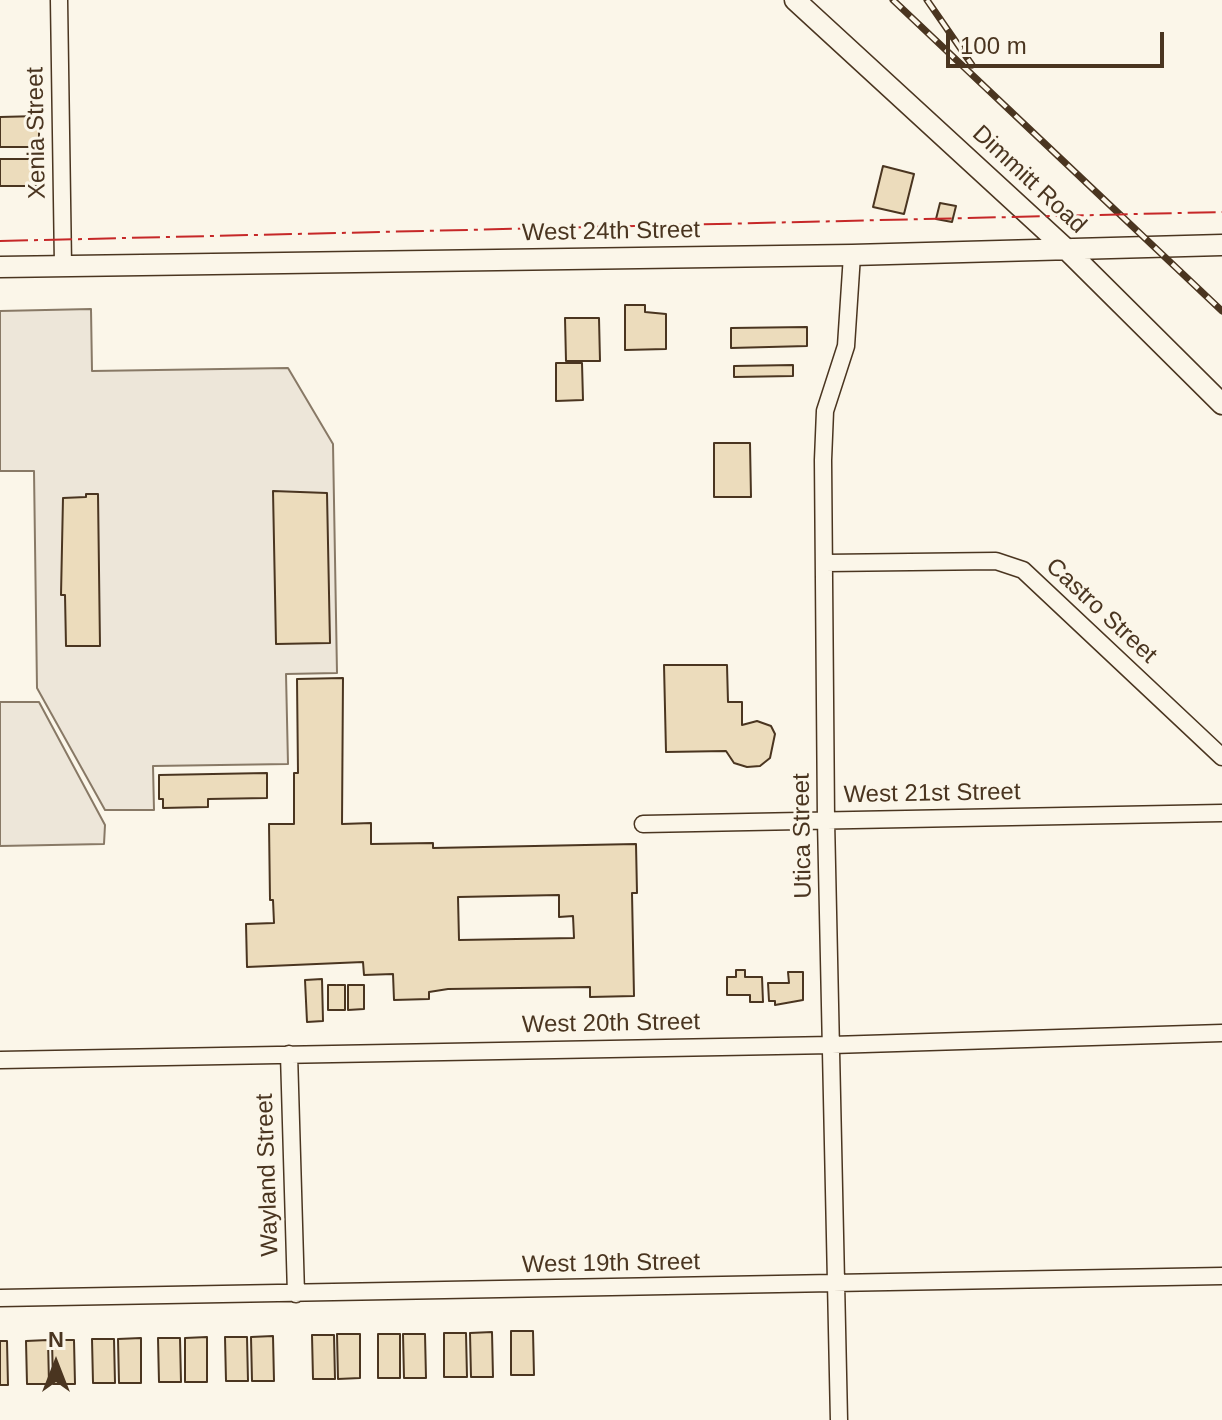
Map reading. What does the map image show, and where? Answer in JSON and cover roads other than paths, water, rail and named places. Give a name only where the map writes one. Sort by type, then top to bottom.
[{"type":"main road","name":"Dimmitt Road","points":[[795,0],[1065,248],[1222,404]]},
{"type":"main road","name":"West 24th Street","points":[[0,267],[852,255],[1222,245]]},
{"type":"street","name":"Xenia Street","points":[[59,0],[63,265]]},
{"type":"street","name":"Utica Street","points":[[839,1420],[826,820],[825,411],[846,346],[852,255]]},
{"type":"street","name":"Castro Street","points":[[825,563],[996,561],[1023,570],[1222,757]]},
{"type":"street","name":"West 21st Street","points":[[643,824],[1222,813]]},
{"type":"street","name":"West 20th Street","points":[[0,1060],[832,1045],[1222,1033]]},
{"type":"street","name":"Wayland Street","points":[[289,1054],[296,1294]]},
{"type":"street","name":"West 19th Street","points":[[0,1298],[1222,1276]]},
{"type":"railway","points":[[893,0],[1222,311]]},
{"type":"railway","points":[[927,0],[972,65]]}]
